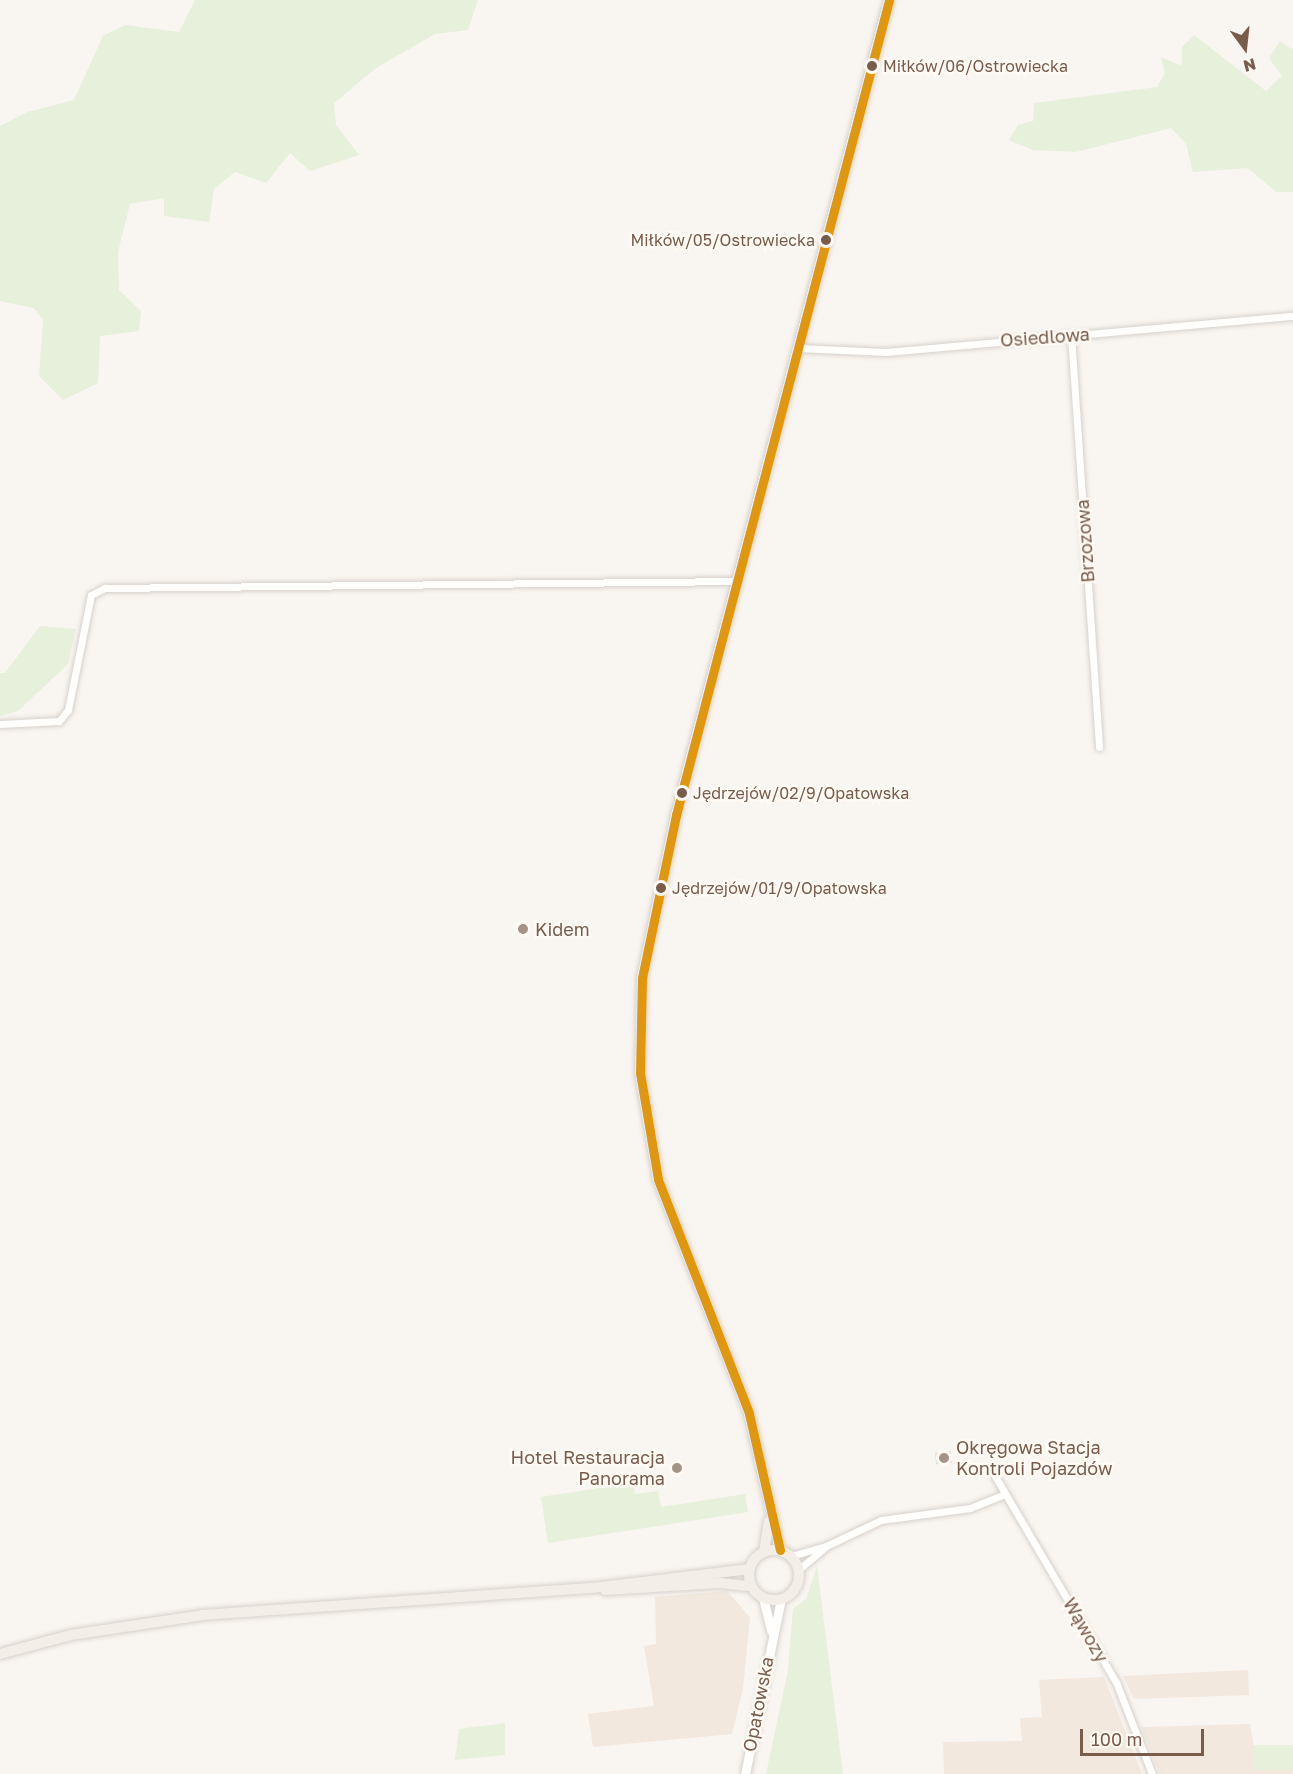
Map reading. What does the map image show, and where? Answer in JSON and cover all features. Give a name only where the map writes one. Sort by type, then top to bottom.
[{"type":"main road","points":[[780,1551],[770,1518],[749,1413],[658,1179],[644,1115],[639,1009],[658,888],[889,0]]},
{"type":"main road","points":[[0,1654],[71,1635],[203,1615],[592,1588],[749,1569],[764,1552],[770,1518]]},
{"type":"main road","points":[[592,1588],[618,1592],[720,1583],[751,1586],[764,1598],[781,1599],[793,1591],[798,1570],[791,1556],[780,1551],[764,1552]]},
{"type":"main road","points":[[749,1569],[751,1586]]},
{"type":"street","name":"Osiedlowa","points":[[798,348],[886,352],[1293,316]]},
{"type":"street","name":"Brzozowa","points":[[1071,335],[1099,747]]},
{"type":"street","points":[[0,724],[59,721],[68,710],[91,595],[105,588],[737,581]]},
{"type":"street","name":"Wąwozy","points":[[992,1471],[1003,1495],[1116,1682],[1152,1774]]},
{"type":"street","points":[[791,1556],[826,1546],[881,1520],[970,1508],[1003,1495]]},
{"type":"street","points":[[798,1570],[826,1546]]},
{"type":"street","name":"Opatowska","points":[[764,1598],[771,1634]]},
{"type":"street","name":"Opatowska","points":[[745,1774],[771,1634],[781,1599]]},
{"type":"shaded area","points":[[727,1591],[750,1617],[743,1689],[732,1734],[593,1747],[588,1714],[654,1706],[644,1646],[656,1644],[655,1597]]},
{"type":"shaded area","points":[[1248,1670],[1249,1695],[1134,1699],[1123,1676]]},
{"type":"shaded area","points":[[1104,1677],[1142,1774],[944,1774],[943,1742],[1022,1741],[1020,1718],[1042,1717],[1039,1680]]},
{"type":"shaded area","points":[[1250,1724],[1258,1769],[1293,1769],[1293,1774],[1160,1774],[1141,1727]]},
{"type":"green space","points":[[195,0],[478,0],[468,30],[435,34],[376,68],[334,103],[336,125],[359,155],[310,171],[290,153],[266,183],[235,172],[214,189],[209,222],[164,216],[164,198],[130,204],[118,252],[119,290],[141,311],[139,331],[100,336],[98,383],[63,400],[39,376],[43,320],[34,308],[0,301],[0,126],[27,112],[74,100],[103,36],[125,25],[179,32]]},
{"type":"green space","points":[[1194,35],[1266,91],[1282,76],[1269,58],[1280,41],[1293,50],[1293,192],[1276,192],[1248,168],[1193,172],[1186,144],[1171,128],[1076,152],[1033,150],[1009,140],[1018,125],[1033,121],[1034,103],[1157,87],[1165,73],[1161,57],[1182,66],[1182,47]]},
{"type":"green space","points":[[40,626],[76,629],[68,664],[18,711],[0,716],[0,673],[5,673]]},
{"type":"green space","points":[[633,1483],[635,1494],[658,1491],[661,1507],[745,1494],[748,1512],[548,1543],[541,1497]]},
{"type":"green space","points":[[817,1566],[843,1774],[766,1774],[788,1670],[793,1609],[806,1599]]},
{"type":"green space","points":[[505,1723],[505,1755],[455,1760],[459,1729]]},
{"type":"green space","points":[[1254,1745],[1293,1745],[1293,1770],[1254,1770]]},
{"type":"building","name":"Okręgowa Stacja Kontroli Pojazdów","points":[[951,1451],[952,1463],[936,1464],[935,1452]]},
{"type":"transit line","points":[[780,1550],[749,1413],[658,1179],[640,1073],[642,978],[676,815],[889,0]]},
{"type":"place","name":"Miłków/06/Ostrowiecka","points":[[872,66]]},
{"type":"place","name":"Miłków/05/Ostrowiecka","points":[[826,240]]},
{"type":"place","name":"Jędrzejów/02/9/Opatowska","points":[[682,793]]},
{"type":"place","name":"Jędrzejów/01/9/Opatowska","points":[[661,888]]},
{"type":"place","name":"Kidem","points":[[523,929]]},
{"type":"place","name":"Okręgowa Stacja Kontroli Pojazdów","points":[[944,1458]]},
{"type":"place","name":"Hotel Restauracja Panorama","points":[[677,1468]]}]
